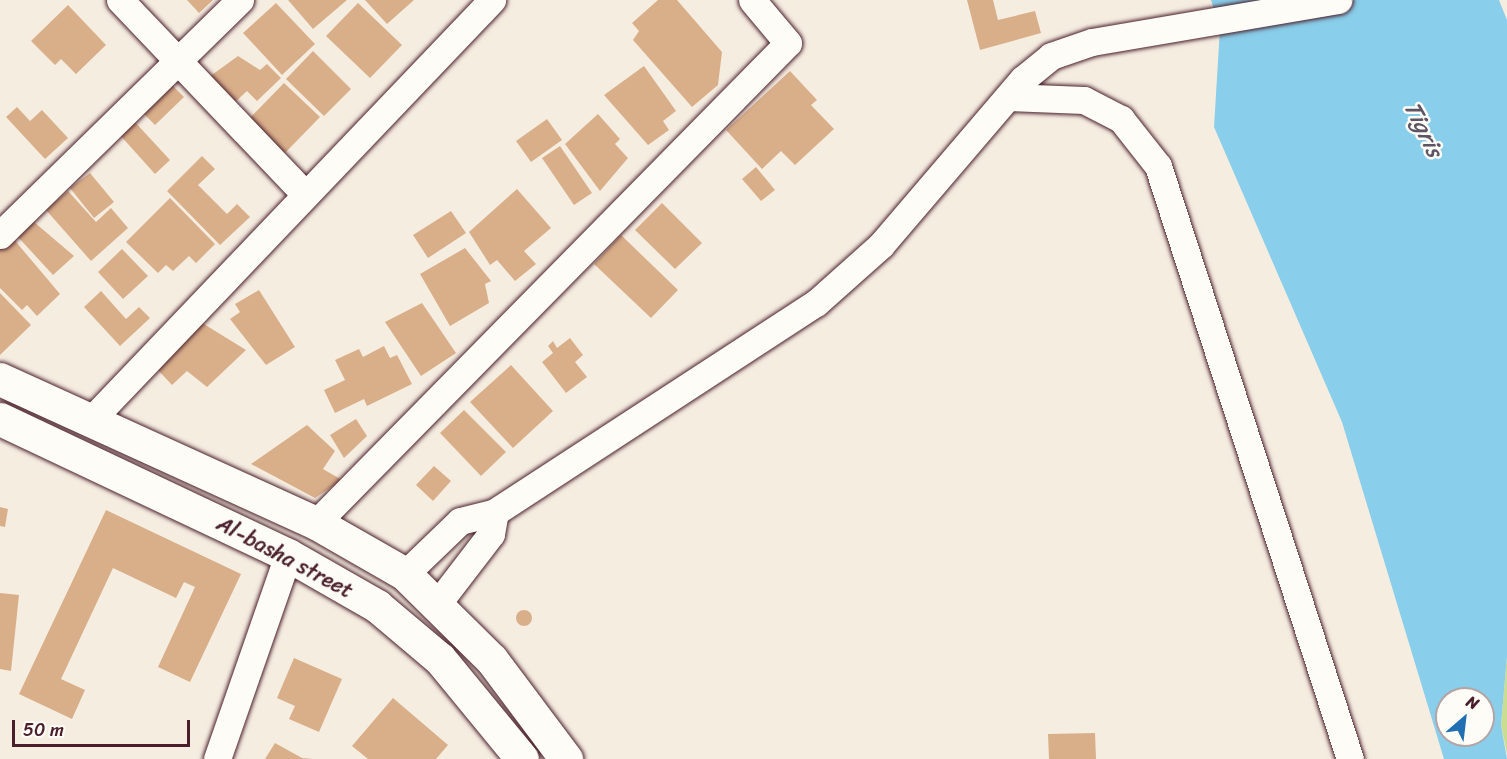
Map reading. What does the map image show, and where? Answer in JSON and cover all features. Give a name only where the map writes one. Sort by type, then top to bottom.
[{"type":"main road","points":[[0,379],[316,523],[405,574],[438,603],[492,660],[566,759]]},
{"type":"main road","name":"Al-basha street","points":[[0,419],[288,555],[410,629],[522,759]]},
{"type":"street","points":[[120,0],[306,195]]},
{"type":"street","points":[[0,235],[240,0]]},
{"type":"street","points":[[91,420],[492,0]]},
{"type":"street","points":[[316,523],[788,43],[752,0]]},
{"type":"street","points":[[405,574],[460,521],[495,512],[816,303],[881,245],[1008,97],[1051,56],[1092,42],[1338,0]]},
{"type":"street","points":[[1008,97],[1084,100],[1121,119],[1158,166],[1350,759]]},
{"type":"street","points":[[438,603],[491,534],[495,512]]},
{"type":"street","points":[[217,759],[288,555]]},
{"type":"green space","points":[[1507,656],[1507,754],[1501,725]]},
{"type":"water","name":"Tigris","points":[[1211,0],[1499,0],[1507,20],[1507,656],[1501,725],[1507,759],[1444,759],[1440,747],[1495,747],[1495,687],[1435,687],[1435,729],[1342,422],[1214,127],[1220,28]]},
{"type":"building","points":[[187,0],[213,0],[199,13]]},
{"type":"building","points":[[288,0],[347,0],[313,29]]},
{"type":"building","points":[[365,0],[414,0],[387,24]]},
{"type":"building","points":[[658,0],[677,0],[722,52],[718,85],[692,107],[633,40],[639,31],[632,23]]},
{"type":"building","points":[[967,0],[993,0],[998,20],[1035,11],[1041,33],[980,50]]},
{"type":"building","points":[[276,3],[315,44],[282,75],[243,33]]},
{"type":"building","points":[[358,3],[402,45],[370,78],[326,36]]},
{"type":"building","points":[[68,5],[106,45],[76,74],[61,59],[55,65],[31,41]]},
{"type":"building","points":[[313,51],[351,89],[324,116],[286,79]]},
{"type":"building","points":[[238,56],[260,70],[267,64],[281,78],[257,101],[247,91],[234,103],[209,77]]},
{"type":"building","points":[[644,66],[676,111],[663,121],[669,130],[648,145],[604,95]]},
{"type":"building","points":[[790,71],[817,100],[811,105],[834,129],[795,165],[781,151],[762,169],[726,130]]},
{"type":"building","points":[[284,83],[320,117],[285,153],[249,119]]},
{"type":"building","points":[[173,86],[184,97],[155,125],[144,114]]},
{"type":"building","points":[[17,107],[30,121],[42,110],[68,138],[45,159],[6,117]]},
{"type":"building","points":[[598,114],[620,139],[615,144],[628,158],[600,191],[565,144]]},
{"type":"building","points":[[547,119],[562,140],[531,162],[516,141]]},
{"type":"building","points":[[134,121],[170,160],[155,174],[119,134]]},
{"type":"building","points":[[560,146],[592,193],[574,205],[542,158]]},
{"type":"building","points":[[202,156],[215,169],[198,185],[227,214],[237,204],[250,217],[220,245],[167,191]]},
{"type":"building","points":[[756,167],[775,190],[761,201],[742,179]]},
{"type":"building","points":[[90,173],[114,202],[94,218],[70,188]]},
{"type":"building","points":[[517,189],[551,228],[524,251],[536,264],[515,281],[497,260],[490,265],[469,232]]},
{"type":"building","points":[[68,191],[96,222],[111,208],[128,228],[91,261],[46,210]]},
{"type":"building","points":[[170,198],[215,244],[196,263],[189,256],[173,271],[166,265],[158,273],[126,242]]},
{"type":"building","points":[[662,203],[702,243],[675,269],[635,230]]},
{"type":"building","points":[[451,211],[466,233],[428,258],[413,235]]},
{"type":"building","points":[[34,222],[74,256],[53,275],[18,237]]},
{"type":"building","points":[[621,235],[678,290],[651,318],[594,264]]},
{"type":"building","points":[[11,236],[60,294],[37,316],[27,305],[22,310],[0,288],[0,247]]},
{"type":"building","points":[[465,248],[491,281],[485,284],[489,303],[450,326],[420,274]]},
{"type":"building","points":[[122,249],[148,276],[123,299],[98,272]]},
{"type":"building","points":[[259,290],[295,347],[266,365],[230,319],[240,312],[235,304]]},
{"type":"building","points":[[101,291],[126,319],[139,307],[150,318],[120,346],[84,307]]},
{"type":"building","points":[[0,293],[31,325],[0,355]]},
{"type":"building","points":[[422,303],[456,353],[421,376],[385,322]]},
{"type":"building","points":[[199,321],[246,350],[207,387],[187,371],[172,385],[157,369]]},
{"type":"building","points":[[570,338],[583,355],[575,362],[587,377],[566,393],[542,362],[553,353],[548,346],[553,341],[557,348]]},
{"type":"building","points":[[384,346],[390,358],[397,355],[412,384],[367,406],[364,399],[335,413],[324,390],[345,380],[335,360],[359,349],[363,357]]},
{"type":"building","points":[[511,365],[553,411],[513,448],[470,402]]},
{"type":"building","points":[[464,410],[506,452],[481,476],[440,433]]},
{"type":"building","points":[[356,419],[367,436],[344,458],[330,435]]},
{"type":"building","points":[[307,425],[335,451],[323,469],[342,480],[315,498],[251,464]]},
{"type":"building","points":[[434,466],[451,481],[433,501],[416,485]]},
{"type":"building","points":[[0,507],[8,509],[5,527],[0,526]]},
{"type":"building","points":[[106,510],[241,574],[190,682],[158,667],[195,587],[184,582],[176,598],[113,568],[61,679],[85,690],[72,719],[19,694]]},
{"type":"building","points":[[0,593],[19,595],[11,671],[0,669]]},
{"type":"building","points":[[521,610],[527,610],[532,618],[530,624],[521,626],[516,621],[516,615]]},
{"type":"building","points":[[294,658],[342,679],[319,732],[289,719],[295,706],[277,698]]},
{"type":"building","points":[[393,698],[448,745],[436,759],[368,759],[352,746]]},
{"type":"building","points":[[1095,733],[1096,759],[1049,759],[1048,734]]},
{"type":"building","points":[[275,743],[302,758],[313,759],[265,759]]}]
